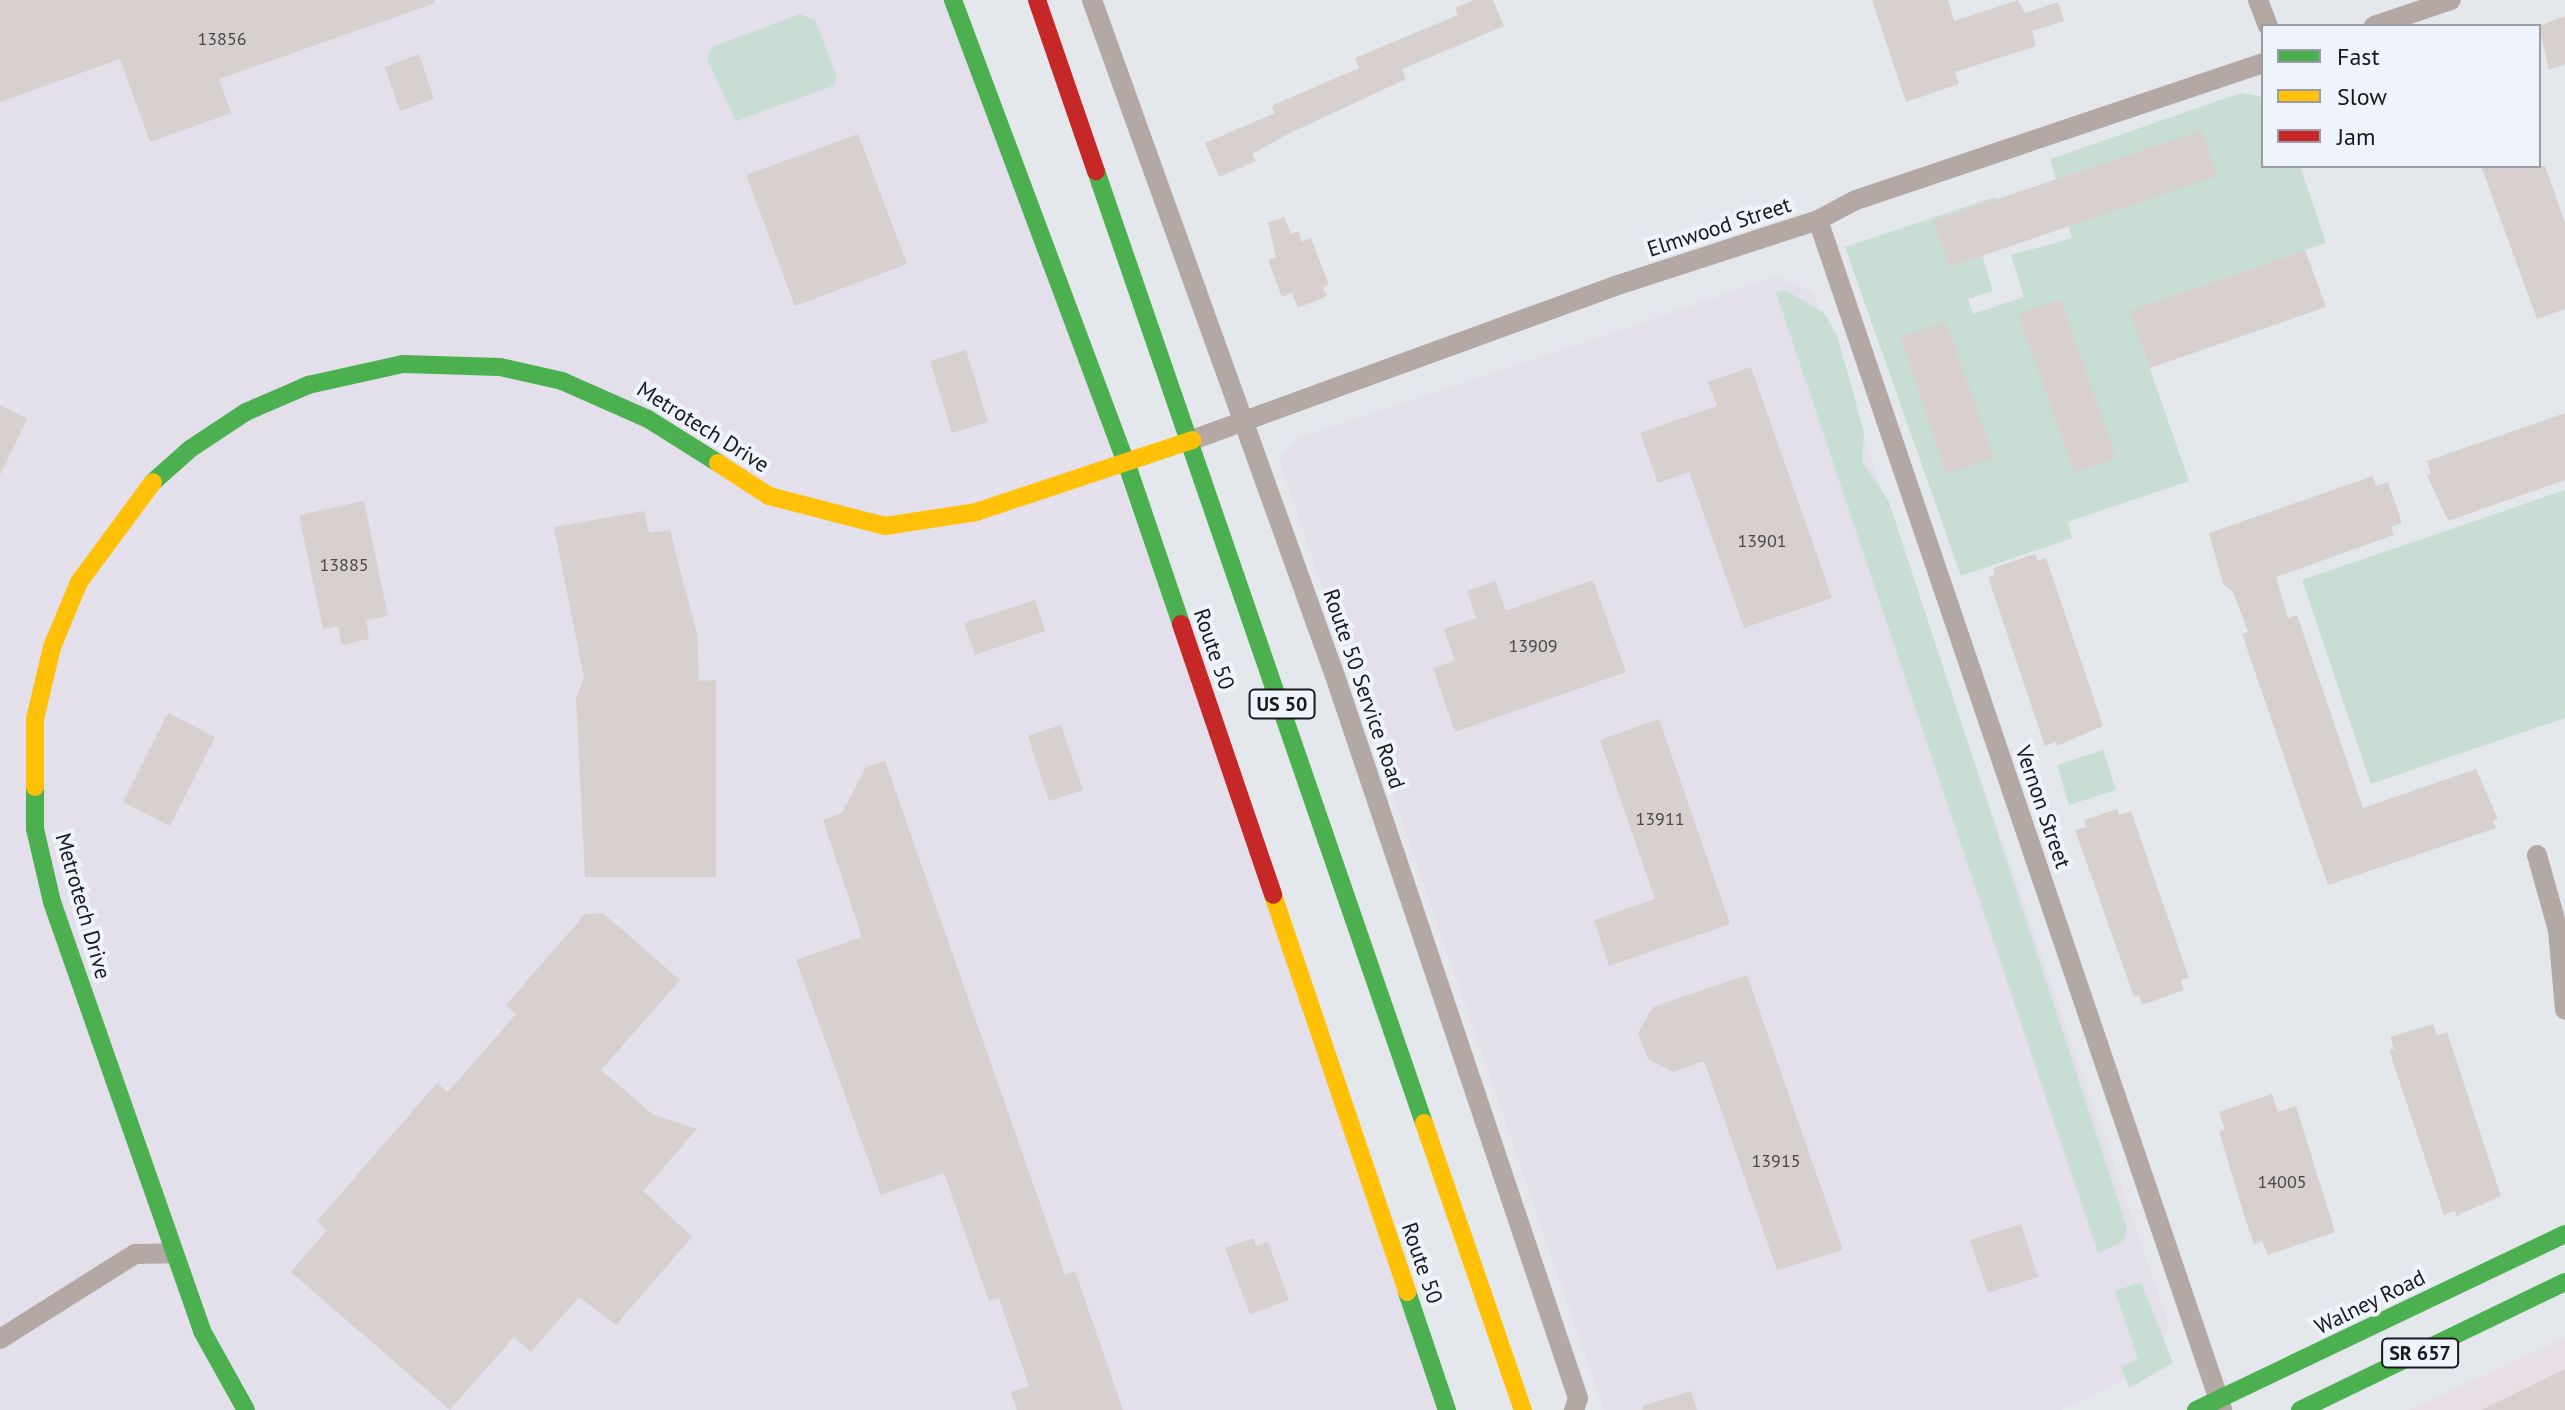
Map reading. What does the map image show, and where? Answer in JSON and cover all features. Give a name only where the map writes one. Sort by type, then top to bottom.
[{"type":"main road","name":"Route 50","points":[[953,0],[1126,462],[1447,1410]]},
{"type":"main road","name":"US 50","points":[[1037,0],[1192,440],[1523,1410]]},
{"type":"main road","name":"Metrotech Drive","points":[[246,1410],[212,1354],[52,902],[32,792],[35,719],[63,614],[117,521],[173,463],[246,412],[308,385],[403,364],[436,362],[532,372],[592,392],[648,419],[769,496],[885,526],[976,512],[1192,440]]},
{"type":"main road","name":"Walney Road","points":[[2196,1410],[2220,1405],[2565,1234]]},
{"type":"main road","name":"SR 657","points":[[2300,1410],[2565,1282]]},
{"type":"main road","points":[[2540,1295],[2565,1291]]},
{"type":"street","name":"Route 50 Service Road","points":[[1092,0],[1335,676],[1576,1404]]},
{"type":"street","points":[[2258,0],[2267,24]]},
{"type":"street","points":[[2380,24],[2451,0]]},
{"type":"street","name":"Elmwood Street","points":[[1192,440],[1615,286],[1818,220],[1856,200],[2261,64]]},
{"type":"street","name":"Vernon Street","points":[[1818,220],[2220,1405]]},
{"type":"street","points":[[2537,855],[2558,930],[2565,1010]]},
{"type":"street","points":[[0,1339],[135,1254],[174,1253]]},
{"type":"shaded area","points":[[0,0],[953,0],[1447,1410],[0,1410]]},
{"type":"shaded area","points":[[1776,277],[1813,291],[2170,1328],[2142,1373],[2060,1410],[1604,1410],[1279,460],[1297,439]]},
{"type":"shaded area","points":[[2565,1338],[2565,1410],[2409,1410]]},
{"type":"green space","points":[[800,14],[815,20],[837,77],[833,86],[736,121],[707,59],[712,47]]},
{"type":"green space","points":[[2241,93],[2261,97],[2261,168],[2301,168],[2326,243],[2130,311],[2189,481],[2068,522],[2072,538],[1961,576],[1845,247],[1995,197],[2005,235],[1979,244],[1993,291],[1968,299],[1973,314],[2024,297],[2011,255],[2072,238],[2050,159]]},
{"type":"green space","points":[[1785,290],[1824,313],[1837,335],[1864,432],[1862,461],[1889,502],[2127,1228],[2123,1242],[2098,1253],[1776,292]]},
{"type":"green space","points":[[2565,490],[2565,718],[2371,784],[2302,580]]},
{"type":"green space","points":[[2103,750],[2116,790],[2069,805],[2057,765]]},
{"type":"green space","points":[[2141,1282],[2173,1363],[2129,1388],[2121,1366],[2138,1359],[2115,1291]]},
{"type":"building","points":[[0,0],[434,0],[435,3],[219,79],[231,113],[150,142],[120,59],[0,102]]},
{"type":"building","points":[[1474,0],[1493,0],[1504,26],[1402,69],[1406,79],[1286,135],[1252,154],[1256,161],[1219,177],[1205,143],[1275,113],[1271,106],[1359,68],[1355,58],[1458,15],[1455,8]]},
{"type":"building","points":[[1872,0],[1948,0],[1954,21],[2018,0],[2025,13],[2058,2],[2064,21],[2032,31],[2036,46],[1955,72],[1959,84],[1906,102]]},
{"type":"building","points":[[2565,16],[2565,64],[2549,70],[2541,25]]},
{"type":"building","points":[[419,54],[434,99],[400,111],[385,67]]},
{"type":"building","points":[[2202,130],[2217,176],[1949,267],[1933,221]]},
{"type":"building","points":[[858,134],[907,264],[795,306],[746,175]]},
{"type":"building","points":[[2545,166],[2565,223],[2565,309],[2537,319],[2482,168]]},
{"type":"building","points":[[1284,217],[1291,234],[1298,231],[1302,242],[1311,238],[1329,285],[1323,288],[1327,296],[1298,308],[1292,293],[1282,297],[1268,260],[1276,257],[1268,223]]},
{"type":"building","points":[[2305,250],[2326,307],[2150,368],[2129,311]]},
{"type":"building","points":[[2061,299],[2116,458],[2074,473],[2018,314]]},
{"type":"building","points":[[1946,321],[1994,458],[1946,474],[1900,337]]},
{"type":"building","points":[[966,350],[988,422],[952,433],[930,361]]},
{"type":"building","points":[[1751,367],[1832,598],[1744,628],[1689,472],[1658,483],[1640,433],[1717,406],[1708,382]]},
{"type":"building","points":[[0,405],[27,419],[0,475]]},
{"type":"building","points":[[2565,413],[2565,480],[2448,521],[2427,475],[2431,474],[2427,461]]},
{"type":"building","points":[[2373,476],[2376,486],[2388,482],[2402,523],[2391,527],[2394,535],[2276,577],[2288,618],[2297,615],[2363,808],[2476,769],[2498,819],[2493,821],[2496,828],[2328,885],[2242,634],[2248,632],[2233,592],[2223,584],[2209,533]]},
{"type":"building","points":[[364,501],[388,616],[366,620],[369,639],[342,645],[338,626],[323,629],[299,515]]},
{"type":"building","points":[[644,511],[649,533],[670,530],[697,635],[699,681],[716,680],[716,877],[585,877],[576,698],[584,678],[554,527]]},
{"type":"building","points":[[2035,554],[2038,561],[2046,558],[2103,726],[2057,746],[2056,742],[2045,746],[1988,577],[1995,575],[1993,568]]},
{"type":"building","points":[[1593,580],[1626,672],[1455,732],[1433,668],[1455,661],[1444,629],[1476,618],[1467,591],[1495,581],[1506,611]]},
{"type":"building","points":[[1035,600],[1045,631],[975,655],[964,623]]},
{"type":"building","points":[[168,713],[215,737],[170,826],[123,802]]},
{"type":"building","points":[[1659,719],[1730,924],[1609,966],[1594,920],[1655,899],[1600,740]]},
{"type":"building","points":[[1061,725],[1083,790],[1049,801],[1028,736]]},
{"type":"building","points":[[885,761],[1065,1275],[1075,1271],[1123,1410],[1017,1410],[1011,1392],[1029,1386],[999,1298],[989,1301],[944,1173],[881,1195],[796,960],[862,937],[823,820],[842,813],[866,767]]},
{"type":"building","points":[[2117,809],[2119,815],[2131,811],[2189,978],[2181,980],[2184,990],[2142,1005],[2139,995],[2134,997],[2075,830],[2087,827],[2084,820]]},
{"type":"building","points":[[603,913],[680,980],[601,1070],[652,1114],[697,1129],[643,1191],[692,1237],[616,1325],[579,1297],[531,1352],[514,1337],[450,1410],[291,1272],[327,1230],[317,1221],[437,1083],[448,1092],[516,1014],[506,1005],[585,914]]},
{"type":"building","points":[[1747,975],[1843,1250],[1777,1270],[1704,1061],[1673,1072],[1648,1059],[1638,1033],[1653,1007]]},
{"type":"building","points":[[2433,1024],[2437,1035],[2447,1032],[2501,1196],[2456,1216],[2455,1211],[2444,1215],[2389,1050],[2394,1049],[2390,1037]]},
{"type":"building","points":[[2272,1094],[2278,1112],[2296,1106],[2335,1232],[2268,1255],[2262,1241],[2254,1244],[2245,1218],[2219,1131],[2225,1129],[2219,1112]]},
{"type":"building","points":[[2021,1224],[2038,1277],[1988,1293],[1970,1240]]},
{"type":"building","points":[[1253,1238],[1256,1246],[1268,1242],[1289,1300],[1250,1314],[1225,1248]]},
{"type":"building","points":[[2565,1369],[2565,1410],[2481,1410]]},
{"type":"building","points":[[1691,1391],[1697,1410],[1643,1410],[1642,1406]]},
{"type":"traffic: fast","points":[[953,0],[1126,462],[1181,624]]},
{"type":"traffic: fast","points":[[1096,171],[1424,1123]]},
{"type":"traffic: fast","points":[[153,482],[190,449],[246,412],[308,385],[403,364],[500,367],[562,381],[648,419],[718,463]]},
{"type":"traffic: fast","points":[[35,787],[35,829],[52,902],[202,1331],[246,1410]]},
{"type":"traffic: fast","points":[[2196,1410],[2565,1234]]},
{"type":"traffic: fast","points":[[2300,1410],[2565,1282]]},
{"type":"traffic: fast","points":[[1407,1292],[1447,1410]]},
{"type":"traffic: slow","points":[[718,463],[769,496],[885,526],[976,512],[1192,440]]},
{"type":"traffic: slow","points":[[35,787],[35,719],[52,647],[79,582],[153,482]]},
{"type":"traffic: slow","points":[[1273,895],[1407,1292]]},
{"type":"traffic: slow","points":[[1424,1123],[1523,1410]]},
{"type":"traffic: jam","points":[[1037,0],[1096,171]]},
{"type":"traffic: jam","points":[[1181,624],[1273,895]]}]
